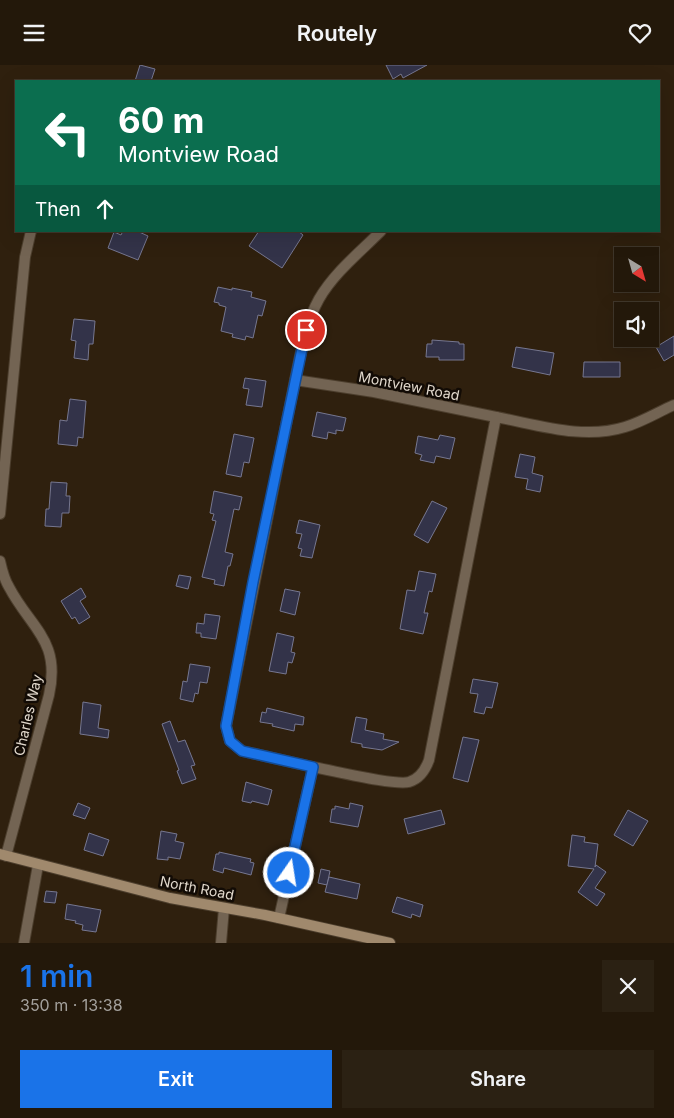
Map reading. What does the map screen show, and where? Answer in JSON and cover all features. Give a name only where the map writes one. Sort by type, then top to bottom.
[{"type":"main road","name":"North Road","points":[[3,855],[170,898],[279,918],[390,943]]},
{"type":"street","points":[[0,514],[25,257],[31,232]]},
{"type":"street","points":[[379,232],[332,281],[318,301],[306,330],[253,582],[226,726],[230,741],[242,751],[313,767],[400,783],[414,779],[425,769],[496,417]]},
{"type":"street","name":"Montview Road","points":[[295,380],[374,392],[580,433],[600,432],[626,427],[674,405]]},
{"type":"street","name":"Charles Way","points":[[0,561],[9,589],[46,642],[52,668],[49,695],[3,855]]},
{"type":"street","points":[[279,918],[313,767]]},
{"type":"street","points":[[24,943],[38,865]]},
{"type":"street","points":[[221,943],[224,908]]},
{"type":"building","points":[[140,65],[155,69],[151,80],[135,80]]},
{"type":"building","points":[[386,65],[427,65],[403,78],[401,74],[393,79]]},
{"type":"building","points":[[114,232],[121,235],[122,232],[139,232],[148,236],[138,260],[108,248]]},
{"type":"building","points":[[258,232],[299,232],[303,235],[282,268],[249,246]]},
{"type":"building","points":[[218,287],[252,292],[251,297],[266,301],[262,316],[258,315],[253,338],[246,336],[245,340],[232,337],[233,334],[221,331],[226,307],[214,302]]},
{"type":"building","points":[[74,319],[95,321],[93,344],[89,344],[88,360],[74,358],[76,341],[71,340]]},
{"type":"building","points":[[674,336],[674,355],[664,361],[656,347],[659,347]]},
{"type":"building","points":[[432,340],[464,344],[464,360],[439,360],[439,357],[426,357],[427,344],[432,344]]},
{"type":"building","points":[[516,347],[554,353],[550,375],[512,367]]},
{"type":"building","points":[[584,362],[620,362],[620,377],[583,377]]},
{"type":"building","points":[[245,378],[266,381],[262,407],[246,405],[249,389],[243,388]]},
{"type":"building","points":[[70,399],[86,401],[83,438],[78,437],[77,446],[58,444],[60,420],[67,421]]},
{"type":"building","points":[[317,412],[346,418],[343,431],[336,430],[336,434],[328,432],[327,439],[312,436]]},
{"type":"building","points":[[234,434],[254,438],[249,463],[244,462],[241,477],[226,474]]},
{"type":"building","points":[[440,435],[455,438],[450,459],[436,456],[434,463],[420,460],[422,455],[415,453],[418,436],[438,440]]},
{"type":"building","points":[[520,454],[535,457],[532,473],[543,476],[540,492],[526,489],[528,479],[515,477]]},
{"type":"building","points":[[51,482],[67,483],[66,496],[70,496],[69,513],[62,513],[61,527],[45,526],[46,509],[49,509]]},
{"type":"building","points":[[214,491],[242,497],[239,510],[234,509],[225,552],[233,554],[230,566],[228,566],[224,586],[214,584],[215,580],[202,577],[216,521],[212,520],[214,514],[210,513]]},
{"type":"building","points":[[432,501],[447,508],[428,543],[414,535]]},
{"type":"building","points":[[299,520],[320,525],[312,558],[300,556],[302,549],[298,548],[302,534],[296,533]]},
{"type":"building","points":[[419,571],[436,574],[432,592],[429,591],[424,613],[428,613],[423,634],[400,629],[407,590],[415,591]]},
{"type":"building","points":[[179,575],[191,577],[188,589],[176,586]]},
{"type":"building","points":[[81,588],[86,597],[80,601],[90,617],[79,624],[75,617],[72,619],[61,601]]},
{"type":"building","points":[[285,589],[300,592],[295,615],[280,611]]},
{"type":"building","points":[[205,614],[220,616],[216,639],[201,637],[201,633],[196,633],[197,623],[204,624]]},
{"type":"building","points":[[277,633],[294,637],[291,652],[295,653],[292,663],[288,662],[286,674],[269,671]]},
{"type":"building","points":[[190,664],[210,667],[207,683],[200,682],[198,694],[195,693],[193,702],[180,699],[183,681],[187,682]]},
{"type":"building","points":[[473,679],[498,683],[492,708],[486,707],[484,714],[474,712],[478,694],[470,693]]},
{"type":"building","points":[[83,702],[101,705],[98,728],[109,730],[108,738],[80,734]]},
{"type":"building","points":[[267,708],[304,717],[303,725],[295,724],[294,731],[260,722],[262,712],[266,713]]},
{"type":"building","points":[[356,717],[367,719],[365,730],[384,734],[383,739],[399,742],[382,750],[362,747],[362,744],[351,742]]},
{"type":"building","points":[[170,721],[178,742],[185,740],[195,765],[191,766],[196,779],[182,784],[177,771],[179,770],[162,724]]},
{"type":"building","points":[[463,737],[479,740],[468,782],[453,778]]},
{"type":"building","points":[[246,782],[272,790],[268,805],[252,801],[251,803],[242,801]]},
{"type":"building","points":[[78,803],[90,808],[85,819],[73,815]]},
{"type":"building","points":[[350,803],[363,806],[358,827],[330,822],[332,809],[335,809],[335,806],[349,809]]},
{"type":"building","points":[[441,810],[445,824],[408,834],[404,819]]},
{"type":"building","points":[[628,810],[648,821],[633,846],[614,835]]},
{"type":"building","points":[[161,831],[177,834],[175,841],[184,843],[180,859],[168,857],[168,860],[157,859]]},
{"type":"building","points":[[89,833],[109,840],[103,856],[84,850]]},
{"type":"building","points":[[572,835],[585,837],[584,842],[598,844],[595,867],[596,865],[606,872],[595,888],[605,894],[597,906],[578,892],[594,869],[568,866]]},
{"type":"building","points":[[219,852],[251,859],[250,862],[254,863],[251,875],[224,868],[223,873],[213,870],[216,854],[219,854]]},
{"type":"building","points":[[321,869],[330,871],[327,885],[318,883]]},
{"type":"building","points":[[329,877],[360,884],[357,899],[325,892]]},
{"type":"building","points":[[46,891],[57,892],[55,903],[44,902]]},
{"type":"building","points":[[397,897],[423,905],[420,917],[412,914],[411,918],[392,912]]},
{"type":"building","points":[[67,904],[101,910],[96,932],[82,930],[83,925],[75,923],[76,921],[65,919]]},
{"type":"route","points":[[289,873],[313,767],[242,751],[230,741],[226,726],[253,582],[306,330]]}]
